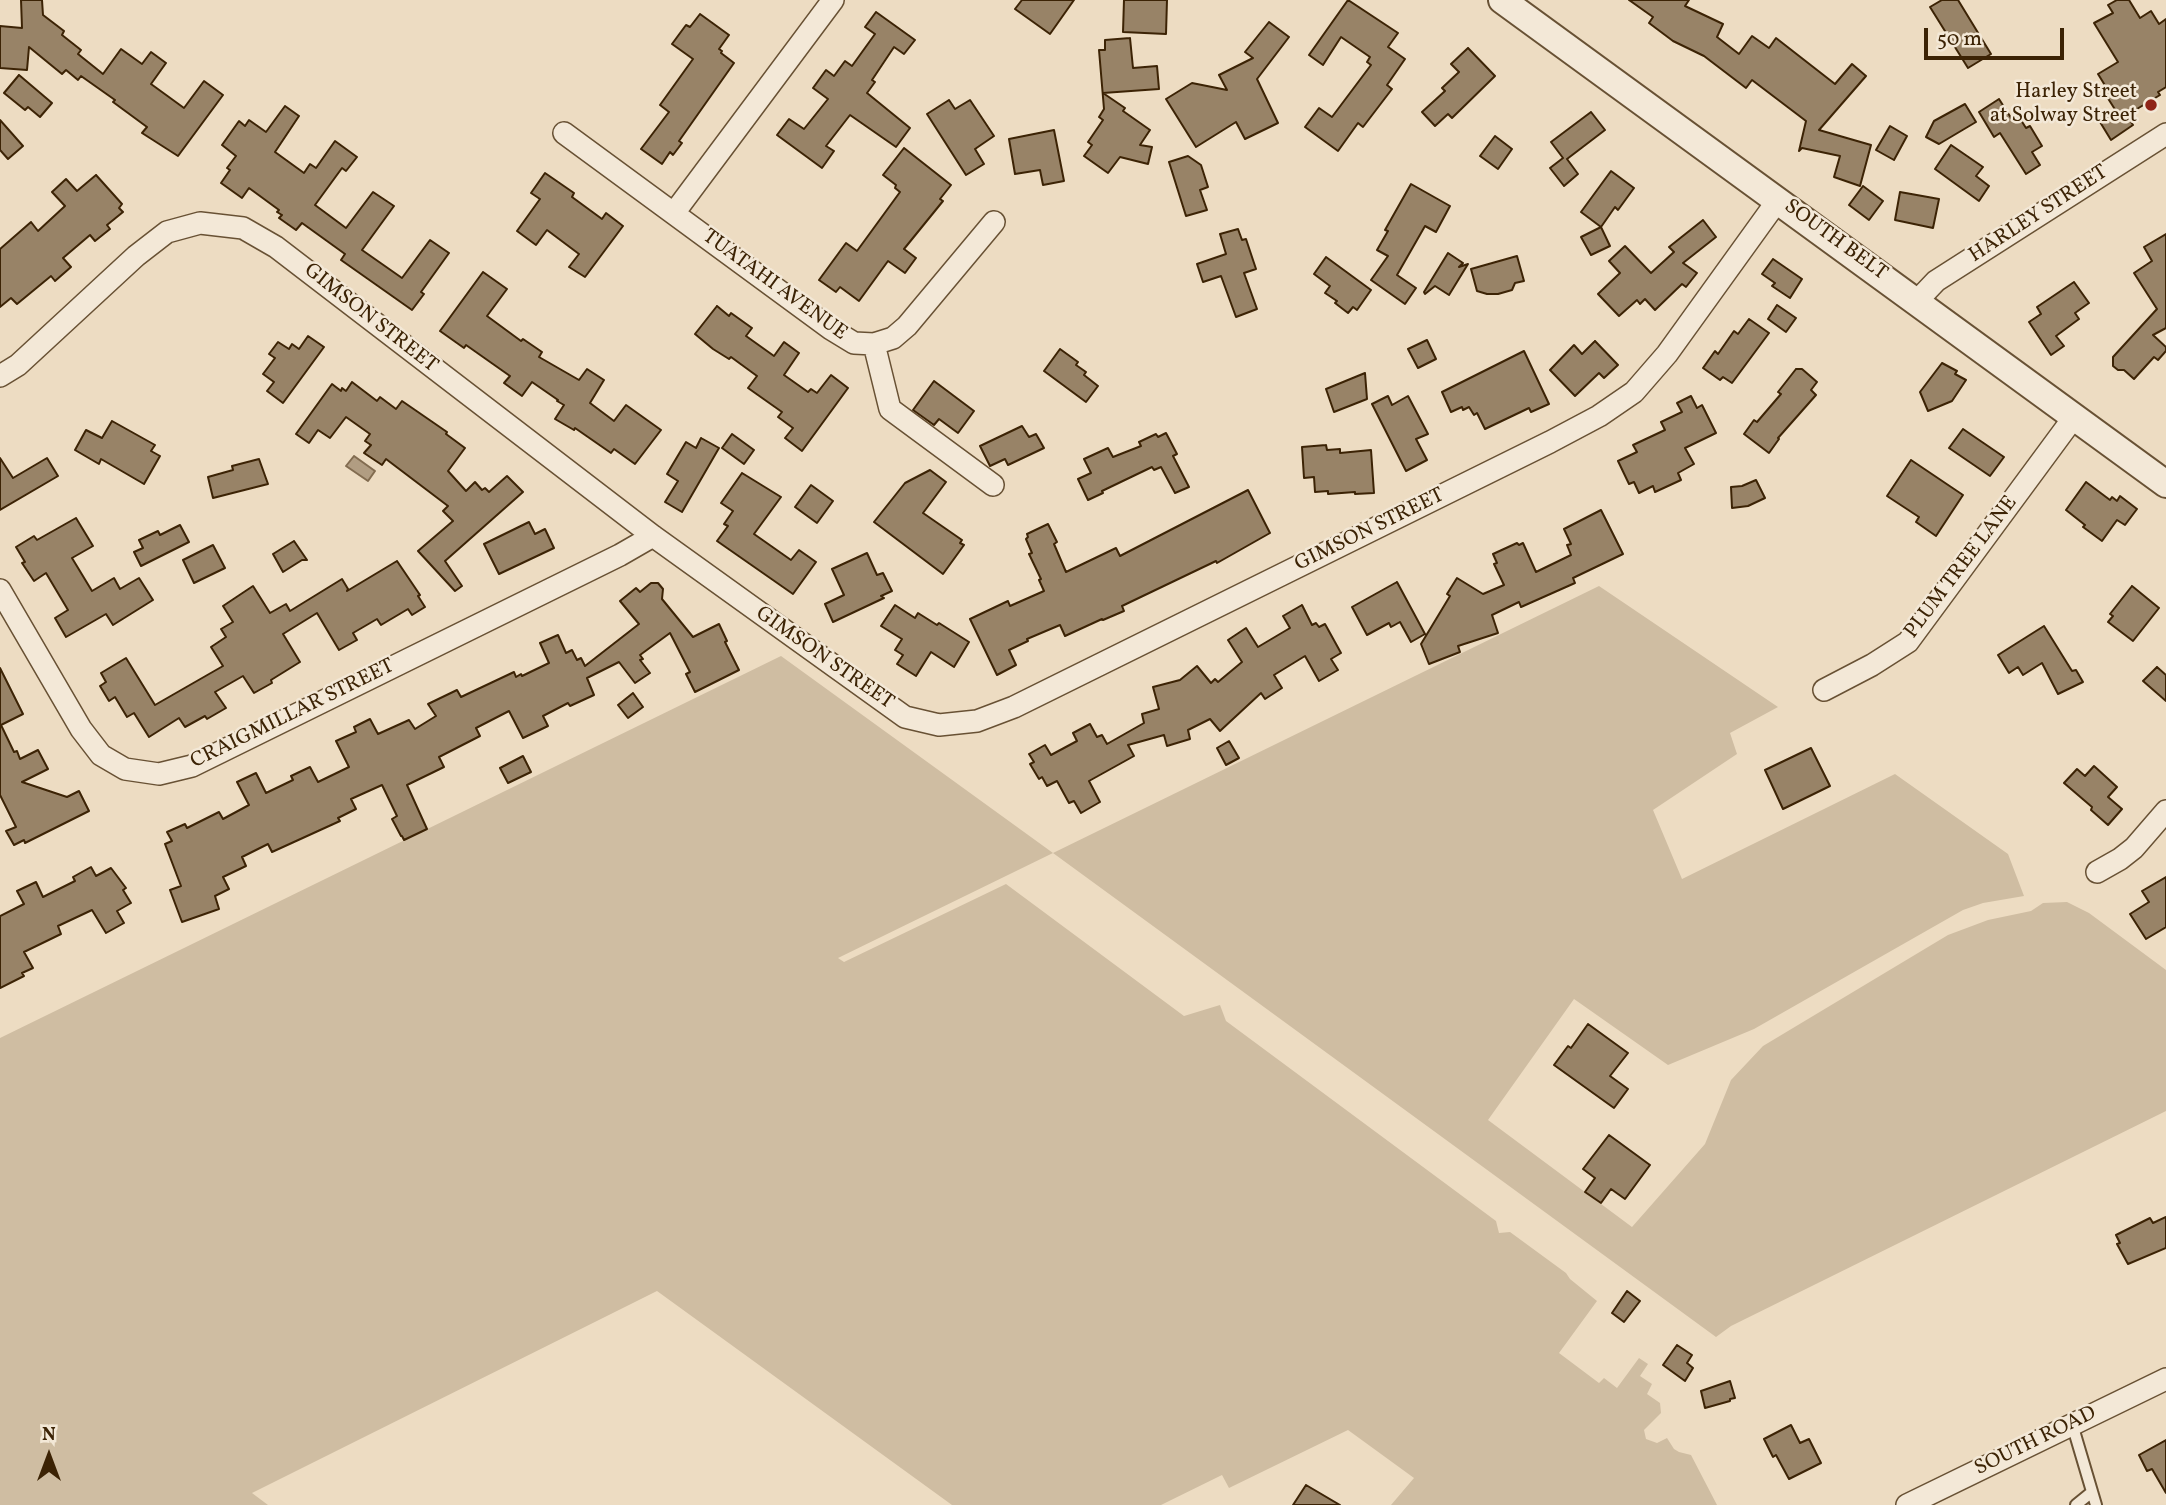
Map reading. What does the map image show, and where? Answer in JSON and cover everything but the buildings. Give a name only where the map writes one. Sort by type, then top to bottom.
[{"type":"street","points":[[674,213],[833,0]]},
{"type":"street","name":"SOUTH BELT","points":[[1502,0],[2166,484]]},
{"type":"street","name":"TUATAHI AVENUE","points":[[564,133],[853,343],[874,344],[893,338],[907,326],[994,222]]},
{"type":"street","name":"HARLEY STREET","points":[[1917,301],[1936,281],[2166,134]]},
{"type":"street","name":"GIMSON STREET","points":[[0,376],[18,365],[136,256],[167,232],[200,223],[243,228],[276,247],[653,536],[905,717],[939,725],[977,721],[1014,707],[1599,416],[1634,392],[1667,354],[1778,200]]},
{"type":"street","points":[[874,344],[890,408],[993,485]]},
{"type":"street","name":"PLUM TREE LANE","points":[[1824,690],[1872,665],[1908,642],[2074,418]]},
{"type":"street","name":"CRAIGMILLAR STREET","points":[[0,590],[81,729],[101,755],[125,769],[159,774],[192,766],[620,555],[653,536]]},
{"type":"street","points":[[2097,872],[2134,848],[2166,811]]},
{"type":"street","name":"SOUTH ROAD","points":[[1907,1505],[2166,1379]]},
{"type":"lane","points":[[2073,1424],[2096,1505]]},
{"type":"lane","points":[[2076,1505],[2092,1492]]},
{"type":"shaded area","points":[[354,456],[375,471],[368,481],[346,466]]},
{"type":"shaded area","points":[[1599,586],[1778,707],[1730,733],[1737,754],[1653,810],[1682,879],[1895,774],[2008,854],[2024,896],[1983,903],[1963,910],[1754,1029],[1668,1065],[1574,999],[1488,1120],[1632,1227],[1705,1144],[1731,1080],[1763,1046],[1948,935],[1988,920],[2031,911],[2043,903],[2067,902],[2089,913],[2166,970],[2166,1111],[1731,1326],[1716,1337],[1053,853]]},
{"type":"shaded area","points":[[781,656],[1053,853],[838,958],[844,962],[1006,884],[1184,1016],[1220,1005],[1226,1021],[1496,1221],[1499,1233],[1510,1232],[1566,1273],[1597,1301],[1559,1353],[1599,1383],[1604,1378],[1617,1388],[1639,1358],[1648,1364],[1640,1376],[1652,1384],[1647,1394],[1660,1403],[1661,1413],[1644,1430],[1646,1439],[1657,1443],[1667,1438],[1674,1449],[1691,1455],[1717,1505],[1391,1505],[1414,1478],[1348,1430],[1229,1488],[1222,1475],[1161,1505],[952,1505],[657,1291],[252,1493],[268,1505],[0,1505],[0,1038]]},
{"type":"place","name":"Harley Street at Solway Street","points":[[2151,105]]}]
